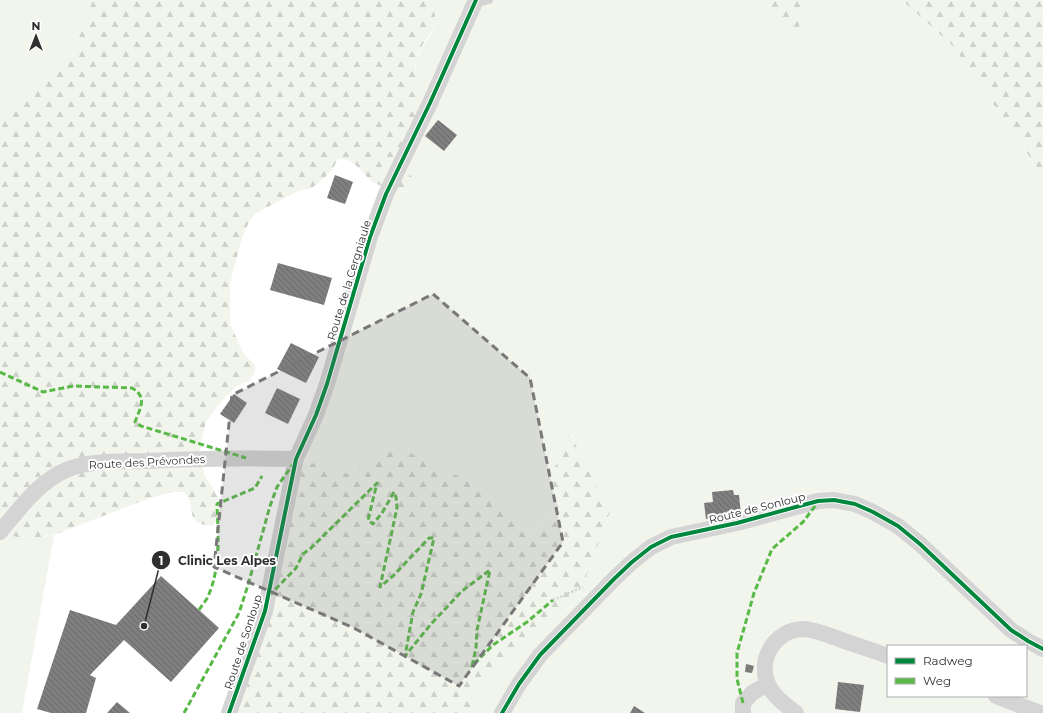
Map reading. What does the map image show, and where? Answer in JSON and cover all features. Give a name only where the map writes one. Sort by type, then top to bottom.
[{"type":"street","name":"Route de la Cergniaule","points":[[296,459],[325,391],[365,250],[379,210],[480,1]]},
{"type":"street","name":"Route des Prévondes","points":[[0,532],[34,493],[58,474],[74,467],[91,463],[197,458],[296,459]]},
{"type":"street","name":"Route de Sonloup","points":[[229,713],[265,611],[296,459]]},
{"type":"street","name":"Route de Sonloup","points":[[502,713],[519,684],[540,655],[614,579],[651,547],[671,536],[738,523],[818,501],[834,500],[855,504],[898,526],[920,544],[1011,630],[1028,642],[1043,649]]},
{"type":"street","points":[[796,713],[774,694],[768,684],[764,666],[770,647],[782,636],[795,630],[803,629],[816,631],[887,656]]},
{"type":"street","points":[[743,713],[743,703],[752,693],[768,684]]},
{"type":"street","points":[[999,697],[1040,713]]},
{"type":"highlighted area","points":[[433,294],[530,378],[563,542],[459,686],[354,628],[214,567],[232,395]]},
{"type":"green space","points":[[0,0],[93,0],[72,56],[0,126]]},
{"type":"green space","points":[[93,0],[425,0],[432,8],[435,16],[435,23],[419,52],[415,65],[416,75],[425,99],[403,144],[396,153],[396,160],[416,181],[418,187],[415,191],[400,191],[382,186],[373,182],[349,160],[338,159],[332,170],[320,182],[310,189],[298,191],[256,213],[249,222],[242,238],[230,283],[230,324],[244,354],[255,365],[255,371],[250,380],[236,387],[226,396],[206,422],[200,450],[204,474],[223,506],[221,518],[212,526],[197,522],[193,518],[190,503],[184,492],[172,492],[147,499],[54,535],[26,539],[0,533],[0,126],[72,56]]},
{"type":"green space","points":[[425,0],[754,0],[771,7],[803,3],[802,0],[902,0],[953,46],[1041,173],[1043,173],[1043,713],[468,713],[478,689],[578,599],[610,513],[571,434],[551,476],[557,512],[527,533],[475,484],[391,444],[348,474],[305,461],[323,415],[350,323],[394,189],[407,193],[416,181],[396,160],[396,153],[403,144],[425,99],[416,76],[416,60],[435,24],[428,2]]},
{"type":"green space","points":[[754,0],[802,0],[799,28],[786,30],[771,7]]},
{"type":"green space","points":[[902,0],[1043,0],[1043,173],[1041,173],[953,46]]},
{"type":"green space","points":[[570,433],[610,512],[578,599],[478,689],[468,713],[235,713],[296,488],[305,461],[348,474],[391,444],[475,484],[528,533],[557,512],[551,476]]},
{"type":"green space","points":[[0,533],[26,539],[54,535],[22,713],[0,713]]},
{"type":"building","points":[[438,120],[457,135],[444,151],[425,136]]},
{"type":"building","points":[[335,175],[353,182],[345,204],[327,198]]},
{"type":"building","points":[[278,263],[332,278],[324,305],[270,290]]},
{"type":"building","points":[[291,343],[319,357],[306,383],[277,369]]},
{"type":"building","points":[[277,388],[300,399],[288,424],[265,413]]},
{"type":"building","points":[[234,394],[247,403],[234,423],[220,414]]},
{"type":"building","points":[[733,490],[734,495],[739,495],[741,515],[716,520],[715,518],[706,519],[704,503],[713,502],[712,492]]},
{"type":"building","points":[[161,576],[219,628],[171,682],[124,640],[90,675],[96,678],[86,713],[51,713],[37,709],[70,610],[116,625]]},
{"type":"building","points":[[746,664],[754,666],[752,673],[745,672]]},
{"type":"building","points":[[838,682],[864,685],[860,712],[835,709]]},
{"type":"building","points":[[117,702],[130,713],[107,713]]},
{"type":"building","points":[[634,706],[645,713],[630,713]]},
{"type":"marked path","points":[[0,372],[43,392],[73,386],[132,388],[137,391],[141,399],[135,422],[141,426],[246,458]]},
{"type":"marked path","points":[[184,713],[239,613],[270,506],[277,487],[293,464]]},
{"type":"marked path","points":[[199,610],[206,600],[213,583],[217,561],[217,504],[255,488],[262,476]]},
{"type":"marked path","points":[[269,596],[296,568],[303,554],[310,549],[377,483],[368,520],[373,524],[382,513],[394,492],[397,508],[380,587],[393,576],[429,538],[434,538],[421,594],[413,612],[405,656],[431,624],[462,591],[490,570],[477,630],[476,648],[472,666],[493,645],[527,622],[553,600]]},
{"type":"marked path","points":[[743,703],[737,679],[737,653],[754,593],[772,549],[803,522],[818,502]]},
{"type":"cycle path","points":[[229,713],[265,611],[296,459],[316,415],[327,384],[370,237],[386,194],[430,103],[476,0]]},
{"type":"cycle path","points":[[502,713],[519,684],[540,655],[614,579],[651,547],[671,537],[737,523],[818,501],[834,500],[855,504],[898,526],[920,544],[1011,630],[1043,649]]},
{"type":"place","name":"Clinic Les Alpes","points":[[144,626]]}]
